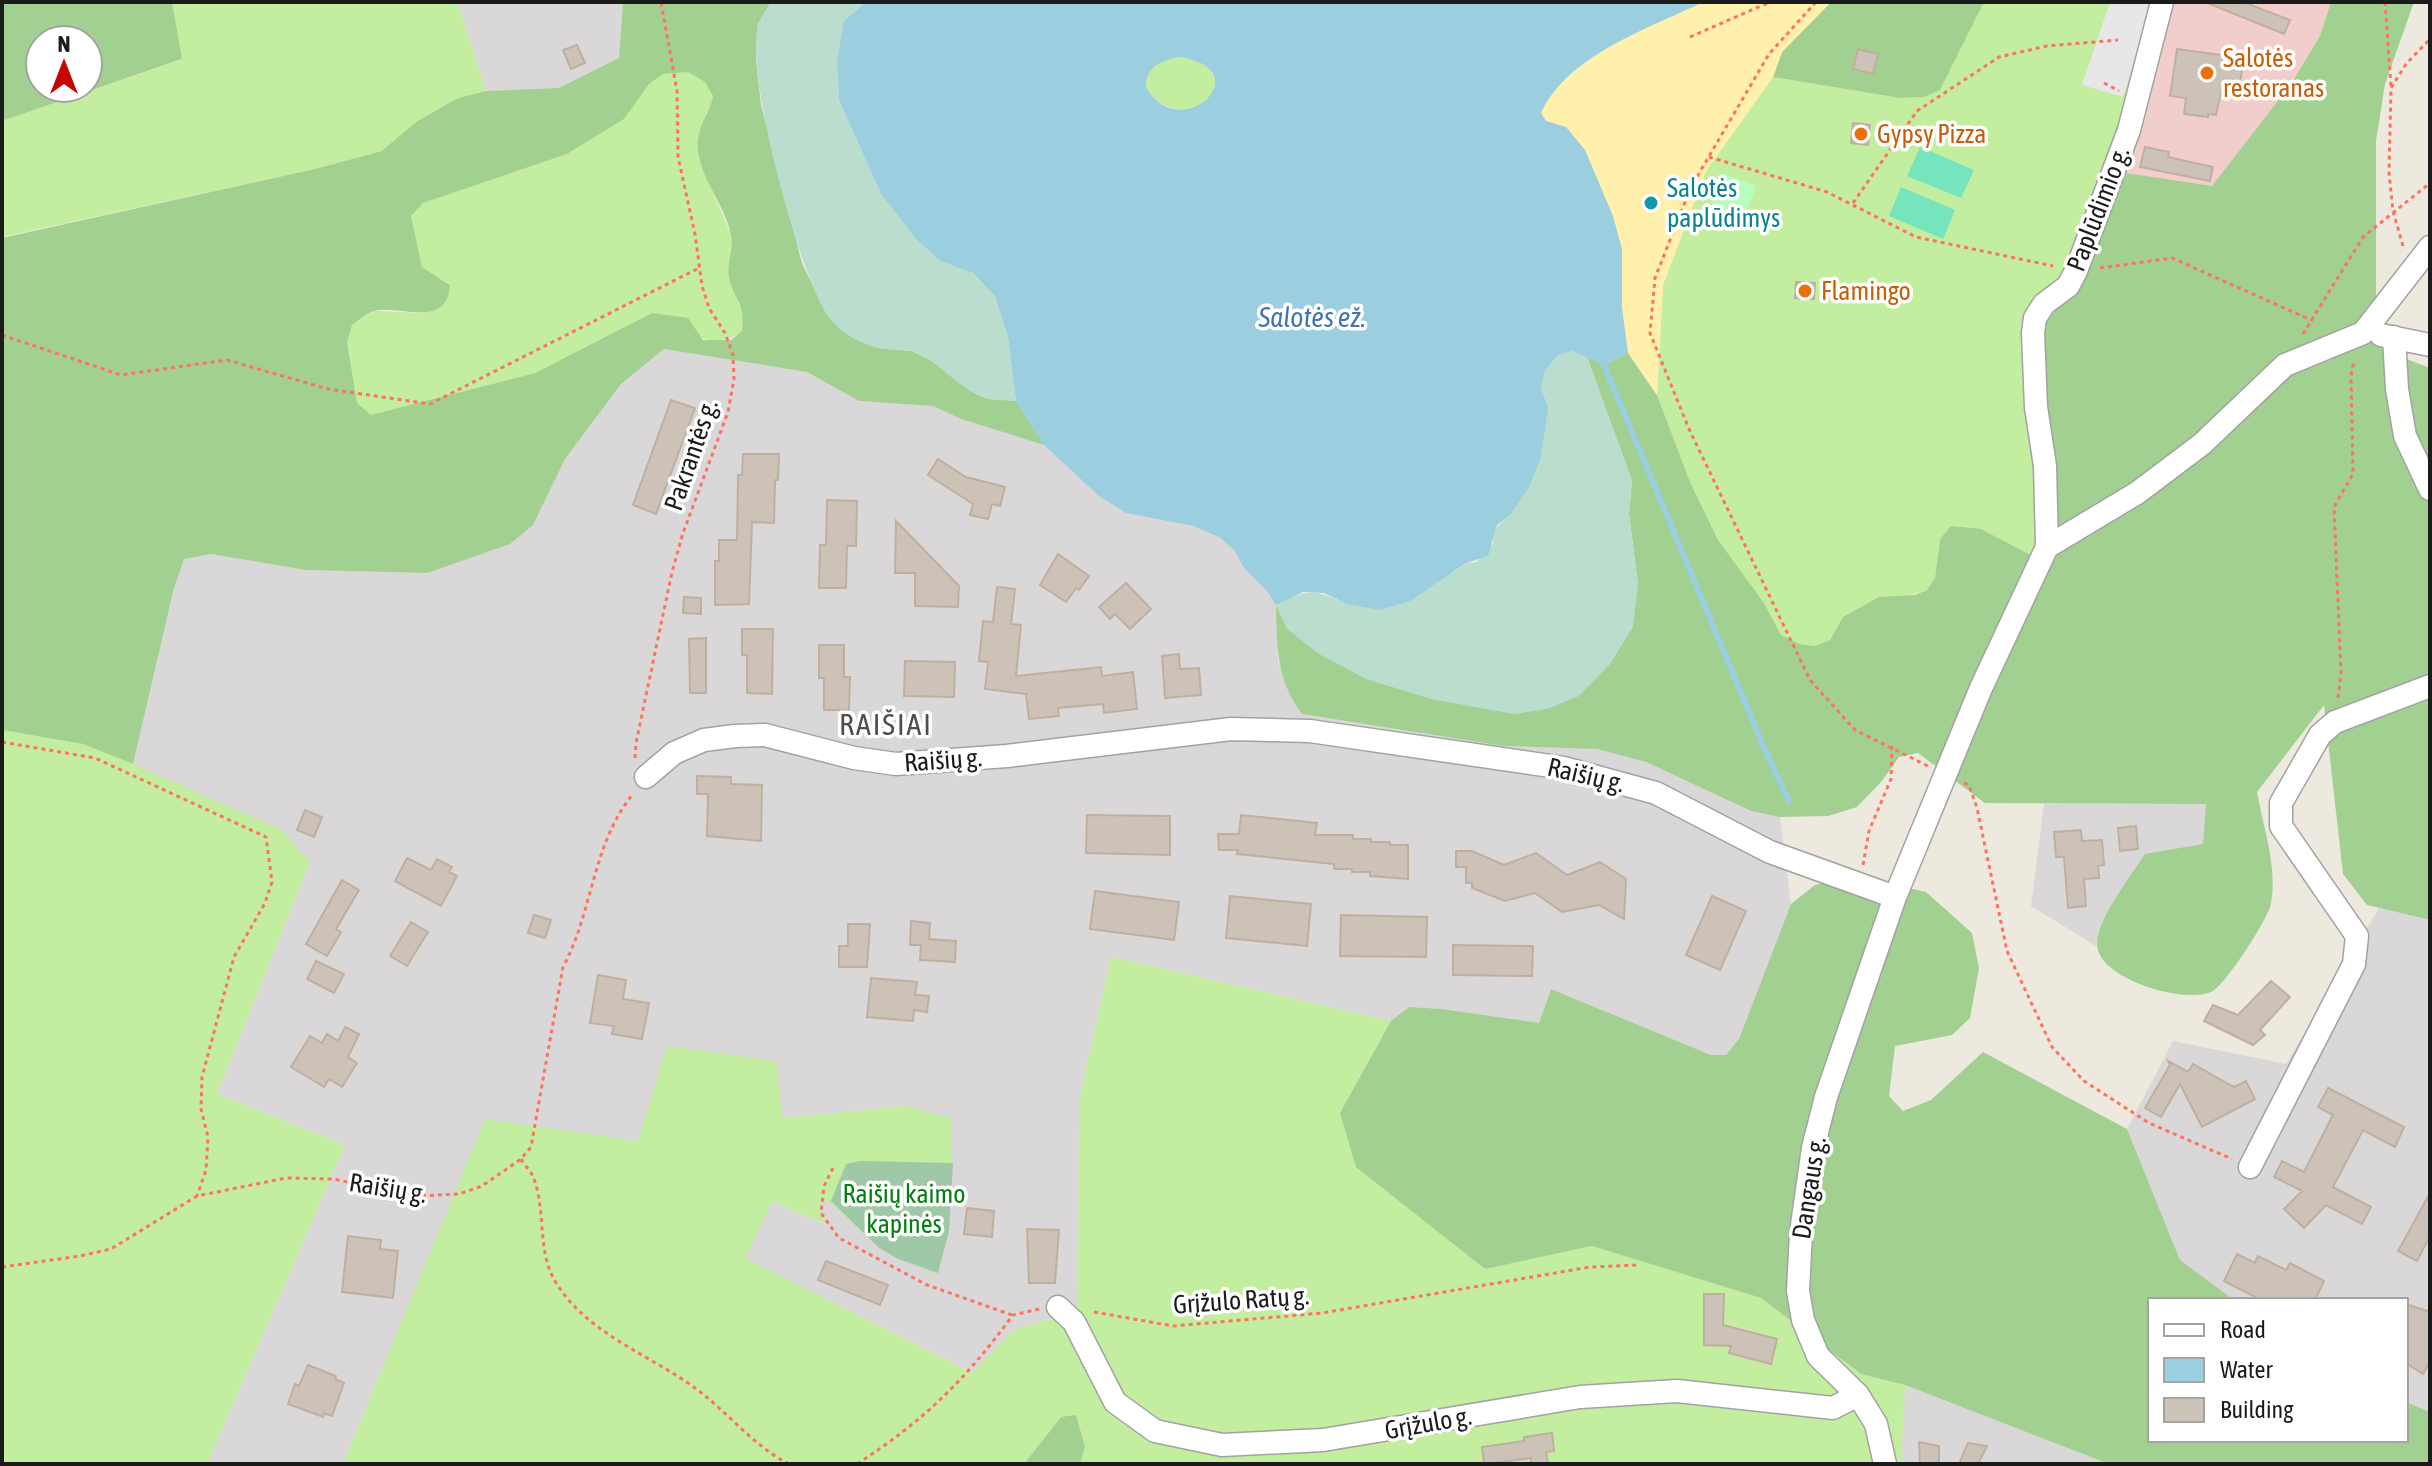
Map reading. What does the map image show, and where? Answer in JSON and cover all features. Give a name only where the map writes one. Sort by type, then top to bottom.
[{"type":"street","name":"Paplūdimio g.","points":[[2047,547],[2045,466],[2035,393],[2035,318],[2044,304],[2068,286],[2076,271],[2129,130],[2162,2]]},
{"type":"street","points":[[2047,547],[2137,493],[2202,444],[2285,365],[2363,333],[2430,247]]},
{"type":"street","points":[[2363,333],[2430,345]]},
{"type":"street","points":[[2394,337],[2397,389],[2405,436],[2430,489]]},
{"type":"street","name":"Dangaus g.","points":[[1885,1464],[1876,1424],[1858,1395],[1818,1356],[1803,1320],[1798,1291],[1801,1232],[1813,1148],[1826,1097],[1895,897],[1981,688],[2047,547]]},
{"type":"street","points":[[2250,1167],[2354,964],[2357,936],[2281,826],[2281,803],[2320,735],[2335,722],[2430,686]]},
{"type":"street","name":"Raišių g.","points":[[646,777],[674,753],[704,740],[735,736],[765,735],[854,758],[896,764],[1007,756],[1231,729],[1310,731],[1564,768],[1656,793],[1770,852],[1895,897]]},
{"type":"street","name":"Grįžulo g.","points":[[1058,1307],[1074,1322],[1115,1402],[1155,1431],[1222,1445],[1323,1440],[1580,1397],[1677,1391],[1833,1408],[1858,1395]]},
{"type":"path","name":"Pakrantės g.","points":[[646,777],[637,768],[636,743],[672,572],[683,533],[728,412],[734,379],[733,355],[725,333],[709,308],[699,268],[678,157],[677,91],[661,2]]},
{"type":"path","points":[[1690,37],[1770,2]]},
{"type":"path","points":[[1816,2],[1769,54],[1691,187],[1655,278],[1650,333],[1689,429],[1810,680],[1855,730],[1969,785],[1977,808],[2007,951],[2052,1047],[2084,1081],[2149,1123],[2250,1167]]},
{"type":"path","points":[[2385,2],[2391,88],[2389,173],[2393,211],[2411,272]]},
{"type":"path","points":[[2391,88],[2406,64],[2430,39]]},
{"type":"path","points":[[1853,203],[1917,111],[1999,57],[2047,46],[2118,40]]},
{"type":"path","points":[[1709,157],[1827,192],[1916,237],[2076,271],[2172,258],[2311,320]]},
{"type":"path","points":[[2285,365],[2363,237],[2430,183]]},
{"type":"path","points":[[2,335],[121,375],[227,360],[328,389],[430,404],[699,268]]},
{"type":"path","points":[[2335,722],[2341,674],[2334,507],[2353,474],[2351,376],[2363,333]]},
{"type":"path","points":[[2,742],[95,758],[266,837],[272,882],[265,903],[234,957],[202,1077],[201,1109],[208,1137],[206,1170],[197,1196]]},
{"type":"path","points":[[1861,885],[1869,831],[1891,779],[1892,746]]},
{"type":"path","points":[[646,777],[625,803],[602,845],[574,948],[563,967],[536,1129],[531,1147],[521,1159],[534,1177],[544,1245],[553,1279],[568,1299],[596,1325],[696,1388],[762,1446],[789,1464]]},
{"type":"path","name":"Raišių g.","points":[[2,1267],[111,1249],[197,1196],[286,1178],[333,1179],[417,1196],[442,1196],[482,1186],[521,1159]]},
{"type":"path","points":[[833,1168],[824,1186],[821,1213],[839,1238],[927,1285],[1013,1315],[978,1363],[917,1423],[857,1464]]},
{"type":"path","name":"Grįžulo Ratų g.","points":[[1013,1315],[1058,1307],[1173,1326],[1343,1311],[1590,1267],[1638,1265]]},
{"type":"shaded area","points":[[457,2],[623,2],[619,58],[559,88],[486,91]]},
{"type":"shaded area","points":[[2110,2],[2153,2],[2123,97],[2082,85]]},
{"type":"shaded area","points":[[2169,2],[2331,2],[2320,36],[2291,84],[2212,187],[2126,173]]},
{"type":"shaded area","points":[[664,349],[807,372],[859,401],[933,406],[961,419],[1044,445],[1100,497],[1126,513],[1193,526],[1219,537],[1235,551],[1243,567],[1276,605],[1278,662],[1302,714],[1503,746],[1597,749],[1646,762],[1751,811],[1780,817],[1791,904],[1739,1039],[1726,1055],[1711,1055],[1551,989],[1539,1023],[1410,1007],[1391,1021],[1111,957],[1079,1100],[1078,1310],[1014,1330],[973,1373],[744,1258],[772,1201],[826,1225],[821,1213],[821,1201],[831,1201],[879,1247],[906,1106],[781,1118],[638,1141],[485,1120],[343,1464],[207,1464],[345,1145],[217,1094],[310,862],[133,764],[183,559],[211,554],[306,570],[427,573],[533,525],[565,459],[621,384]]},
{"type":"shaded area","points":[[2044,804],[2206,804],[2204,845],[2098,931],[2096,946],[2031,906]]},
{"type":"shaded area","points":[[2379,908],[2430,920],[2430,1412],[2408,1403],[2408,1298],[2231,1298],[2180,1260],[2127,1129],[2173,1041],[2286,1064]]},
{"type":"shaded area","points":[[1905,1385],[2109,1464],[1901,1464]]},
{"type":"green space","points":[[2,2],[172,2],[182,59],[104,86],[104,24],[24,24],[24,104],[51,104],[2,121]]},
{"type":"green space","points":[[172,2],[457,2],[486,91],[458,98],[416,122],[383,151],[315,169],[2,237],[2,121],[52,104],[104,104],[104,86],[181,60]]},
{"type":"green space","points":[[623,2],[771,2],[758,24],[756,60],[761,105],[802,263],[827,315],[878,348],[912,351],[936,363],[985,398],[1016,401],[1044,445],[961,419],[933,406],[859,401],[807,372],[664,349],[621,384],[565,459],[533,525],[510,544],[427,573],[306,570],[211,554],[184,559],[174,588],[133,764],[83,744],[2,730],[2,238],[315,169],[382,151],[416,122],[458,98],[486,91],[559,88],[619,58]],"holes":[[[688,72],[705,82],[713,96],[700,130],[699,157],[731,235],[728,273],[741,307],[742,331],[731,340],[703,340],[688,318],[652,313],[535,373],[371,415],[357,403],[347,342],[352,325],[374,311],[431,311],[447,299],[450,285],[422,267],[411,216],[423,203],[567,154],[624,119],[649,84],[663,74]]]},
{"type":"green space","points":[[771,2],[866,2],[837,62],[839,100],[881,194],[915,238],[940,261],[973,273],[995,296],[1008,337],[1016,401],[989,399],[975,394],[924,356],[864,343],[844,332],[828,316],[816,294],[789,217],[766,124],[756,47],[759,23]]},
{"type":"green space","points":[[1831,2],[1984,2],[1940,90],[1924,97],[1900,98],[1773,77],[1782,52]]},
{"type":"green space","points":[[1984,2],[2169,2],[2126,173],[2083,277],[2045,323],[2058,517],[2056,547],[2031,555],[1981,529],[1940,539],[1935,578],[1927,590],[1843,617],[1830,640],[1815,646],[1799,644],[1781,635],[1764,603],[1718,540],[1690,482],[1657,395],[1663,285],[1706,171],[1773,77],[1900,98],[1924,97],[1940,90]]},
{"type":"green space","points":[[2331,2],[2414,2],[2385,84],[2376,141],[2376,331],[2396,355],[2430,368],[2430,920],[2367,905],[2343,874],[2324,705],[2257,792],[2273,879],[2267,915],[2225,978],[2211,992],[2198,995],[2163,991],[2127,978],[2101,957],[2097,945],[2108,911],[2145,854],[2203,844],[2206,804],[1985,803],[1918,753],[1899,757],[1857,807],[1828,816],[1780,817],[1751,811],[1646,762],[1597,749],[1503,746],[1302,714],[1293,701],[1280,662],[1276,605],[1288,629],[1638,584],[1629,514],[1632,481],[1587,357],[1604,365],[1628,353],[1657,395],[1690,482],[1718,540],[1764,603],[1781,635],[1799,644],[1815,646],[1830,640],[1843,617],[1879,597],[1915,595],[1927,590],[1935,578],[1940,539],[1951,526],[1981,529],[2031,555],[2056,547],[2055,469],[2041,339],[2045,323],[2083,277],[2126,173],[2212,186],[2291,84],[2320,36]]},
{"type":"green space","points":[[1179,57],[1203,65],[1214,76],[1214,88],[1206,99],[1193,107],[1177,109],[1160,103],[1146,87],[1152,69],[1166,60]]},
{"type":"green space","points":[[688,72],[705,82],[713,96],[710,113],[699,132],[700,163],[731,234],[732,255],[728,276],[744,310],[742,331],[720,340],[708,339],[685,331],[652,313],[535,373],[371,416],[357,404],[347,342],[352,325],[374,311],[423,313],[450,284],[422,267],[411,216],[423,203],[567,154],[624,119],[649,84],[663,74]]},
{"type":"green space","points":[[1920,147],[1974,170],[1961,198],[1907,176]]},
{"type":"green space","points":[[1723,173],[1756,186],[1742,227],[1707,217]]},
{"type":"green space","points":[[1901,187],[1955,210],[1943,239],[1889,216]]},
{"type":"green space","points":[[1572,351],[1587,357],[1632,481],[1629,514],[1638,584],[1633,627],[1610,664],[1579,696],[1547,709],[1514,714],[1431,699],[1366,679],[1319,654],[1287,629],[1276,605],[1295,596],[1319,594],[1347,604],[1456,571],[1466,563],[1477,562],[1493,544],[1497,527],[1510,515],[1548,407],[1541,388],[1545,371],[1557,356]]},
{"type":"green space","points":[[2,730],[83,744],[133,764],[280,829],[310,862],[217,1094],[345,1145],[207,1464],[2,1464]]},
{"type":"green space","points":[[1855,876],[1926,892],[1972,933],[1979,968],[1970,1018],[1952,1035],[1895,1046],[1889,1096],[1903,1111],[1931,1100],[1983,1052],[2127,1129],[2180,1260],[2231,1298],[2148,1298],[2148,1442],[2408,1442],[2408,1403],[2430,1412],[2430,1464],[2109,1464],[1905,1385],[1861,1374],[1761,1298],[1592,1246],[1485,1269],[1356,1167],[1340,1113],[1391,1021],[1409,1007],[1539,1023],[1551,989],[1711,1055],[1726,1055],[1739,1039],[1791,904],[1815,885]]},
{"type":"green space","points":[[1111,957],[1391,1021],[1340,1113],[1484,1269],[1592,1246],[1761,1298],[1861,1374],[1905,1385],[1901,1464],[1080,1464],[1085,1447],[1061,1417],[1024,1464],[343,1464],[485,1119],[638,1141],[667,1046],[776,1061],[782,1118],[906,1106],[951,1118],[951,1196],[938,1273],[898,1259],[878,1247],[830,1201],[821,1202],[821,1213],[827,1225],[772,1201],[745,1258],[972,1373],[1014,1330],[1078,1310],[1079,1100]]},
{"type":"green space","name":"Raišių kaimo kapinės","points":[[860,1161],[953,1163],[949,1231],[938,1273],[898,1259],[878,1247],[831,1201],[846,1164]]},
{"type":"green space","points":[[1076,1415],[1085,1447],[1080,1464],[1024,1464],[1061,1417]]},
{"type":"sand","name":"Salotės paplūdimys","points":[[1703,2],[1831,2],[1782,52],[1773,77],[1706,171],[1663,285],[1657,395],[1628,353],[1622,308],[1622,249],[1585,150],[1566,127],[1546,121],[1541,113],[1553,93],[1590,60],[1635,34]]},
{"type":"water","name":"Salotės ež.","points":[[866,2],[1703,2],[1635,33],[1590,59],[1553,93],[1541,113],[1546,121],[1566,127],[1585,150],[1613,216],[1622,249],[1622,308],[1628,353],[1604,365],[1572,351],[1557,356],[1545,371],[1541,388],[1548,407],[1541,457],[1529,487],[1510,515],[1497,525],[1488,556],[1466,563],[1410,601],[1380,610],[1347,604],[1324,593],[1303,592],[1276,605],[1243,567],[1235,551],[1219,537],[1193,526],[1126,513],[1100,497],[1044,445],[1016,401],[1008,337],[995,296],[973,273],[940,261],[915,238],[881,194],[839,100],[837,62],[844,21]],"holes":[[[1179,57],[1203,64],[1214,76],[1214,88],[1206,99],[1193,107],[1177,109],[1160,103],[1146,87],[1152,69],[1166,60]]]},
{"type":"building","points":[[2205,2],[2243,2],[2290,20],[2284,34]]},
{"type":"building","points":[[577,45],[585,63],[571,69],[563,50]]},
{"type":"building","points":[[1858,49],[1878,54],[1873,74],[1853,69]]},
{"type":"building","name":"Salotės restoranas","points":[[2177,49],[2244,58],[2239,89],[2222,87],[2216,115],[2184,114],[2186,98],[2170,96]]},
{"type":"building","name":"Gypsy Pizza","points":[[1853,123],[1870,125],[1868,145],[1851,143]]},
{"type":"building","points":[[2145,147],[2169,152],[2168,157],[2213,167],[2210,181],[2140,167]]},
{"type":"building","name":"Flamingo","points":[[1796,282],[1815,283],[1814,299],[1795,298]]},
{"type":"building","points":[[671,400],[695,408],[656,514],[633,505]]},
{"type":"building","points":[[743,454],[779,454],[774,523],[752,522],[749,604],[715,605],[715,561],[719,561],[719,540],[737,540],[738,475],[742,475]]},
{"type":"building","points":[[938,459],[966,477],[1005,487],[1000,506],[992,504],[988,519],[970,515],[973,504],[928,475]]},
{"type":"building","points":[[827,500],[857,501],[856,546],[847,546],[846,588],[819,588],[820,545],[826,545]]},
{"type":"building","points":[[896,521],[959,586],[958,607],[915,606],[915,573],[895,573]]},
{"type":"building","points":[[1058,554],[1089,576],[1066,602],[1040,585]]},
{"type":"building","points":[[1126,583],[1151,609],[1130,629],[1115,614],[1110,619],[1099,607]]},
{"type":"building","points":[[997,587],[1015,589],[1011,624],[1021,625],[1016,676],[1101,667],[1102,676],[1133,672],[1137,709],[1104,713],[1103,704],[1058,708],[1059,716],[1029,719],[1026,694],[985,689],[988,662],[979,661],[983,621],[993,622]]},
{"type":"building","points":[[684,597],[701,598],[701,614],[683,613]]},
{"type":"building","points":[[742,629],[773,629],[772,694],[747,693],[747,655],[742,655]]},
{"type":"building","points":[[706,638],[706,693],[690,693],[689,639]]},
{"type":"building","points":[[819,645],[844,645],[844,677],[850,677],[849,710],[824,710],[824,678],[819,678]]},
{"type":"building","points":[[1179,654],[1180,669],[1199,668],[1201,695],[1165,698],[1162,656]]},
{"type":"building","points":[[905,661],[955,662],[954,697],[904,696]]},
{"type":"building","points":[[697,776],[731,777],[731,784],[762,785],[761,841],[707,836],[708,794],[697,794]]},
{"type":"building","points":[[305,810],[322,817],[314,837],[297,830]]},
{"type":"building","points":[[1087,815],[1170,816],[1170,855],[1086,853]]},
{"type":"building","points":[[1241,815],[1317,823],[1315,835],[1353,835],[1353,839],[1408,845],[1408,879],[1370,876],[1370,872],[1352,872],[1352,869],[1334,869],[1334,864],[1219,850],[1218,834],[1239,834]]},
{"type":"building","points":[[2136,826],[2138,849],[2120,851],[2118,828]]},
{"type":"building","points":[[2081,830],[2082,841],[2102,840],[2104,865],[2098,866],[2099,878],[2084,879],[2086,906],[2068,908],[2064,857],[2056,857],[2054,832]]},
{"type":"building","points":[[1456,851],[1472,851],[1504,865],[1536,853],[1567,875],[1600,862],[1626,879],[1624,919],[1599,905],[1562,912],[1535,893],[1505,901],[1472,888],[1472,883],[1466,883],[1466,867],[1456,867]]},
{"type":"building","points":[[407,858],[431,870],[437,859],[452,867],[449,872],[457,876],[441,906],[395,881]]},
{"type":"building","points":[[342,880],[359,890],[336,929],[341,932],[327,956],[306,944]]},
{"type":"building","points":[[1095,891],[1179,902],[1174,940],[1090,929]]},
{"type":"building","points":[[1230,896],[1311,904],[1307,946],[1226,938]]},
{"type":"building","points":[[1712,896],[1746,911],[1720,970],[1686,955]]},
{"type":"building","points":[[534,915],[551,920],[545,938],[528,933]]},
{"type":"building","points":[[1341,915],[1427,917],[1426,957],[1340,956]]},
{"type":"building","points":[[911,921],[930,923],[929,939],[956,941],[955,962],[920,960],[921,945],[910,945]]},
{"type":"building","points":[[411,922],[428,932],[407,966],[390,956]]},
{"type":"building","points":[[848,924],[870,924],[867,967],[839,967],[839,946],[848,946]]},
{"type":"building","points":[[1453,945],[1533,946],[1532,976],[1453,975]]},
{"type":"building","points":[[316,961],[344,974],[334,993],[307,979]]},
{"type":"building","points":[[598,975],[626,980],[623,999],[649,1003],[642,1039],[612,1034],[614,1026],[590,1023]]},
{"type":"building","points":[[871,978],[917,982],[915,995],[929,996],[927,1012],[914,1010],[913,1021],[867,1017]]},
{"type":"building","points":[[2271,981],[2290,997],[2260,1030],[2265,1035],[2253,1045],[2204,1021],[2213,1005],[2238,1015]]},
{"type":"building","points":[[345,1027],[359,1034],[348,1057],[357,1063],[342,1087],[329,1079],[324,1087],[291,1067],[310,1036],[322,1043],[327,1034],[338,1041]]},
{"type":"building","points":[[2168,1061],[2188,1072],[2193,1064],[2234,1087],[2246,1081],[2255,1099],[2202,1127],[2180,1084],[2161,1117],[2145,1108],[2170,1065]]},
{"type":"building","points":[[2328,1088],[2404,1127],[2395,1147],[2363,1130],[2333,1187],[2371,1207],[2362,1224],[2326,1205],[2304,1228],[2284,1209],[2302,1191],[2274,1177],[2282,1161],[2304,1172],[2333,1115],[2318,1107]]},
{"type":"building","points":[[2430,1193],[2430,1236],[2417,1261],[2398,1251]]},
{"type":"building","points":[[967,1208],[994,1211],[992,1237],[964,1234]]},
{"type":"building","points":[[1027,1229],[1059,1230],[1055,1283],[1029,1283]]},
{"type":"building","points":[[348,1236],[381,1240],[380,1249],[398,1251],[393,1298],[342,1292]]},
{"type":"building","points":[[2237,1254],[2255,1263],[2258,1256],[2286,1270],[2290,1263],[2324,1281],[2316,1298],[2257,1298],[2224,1281]]},
{"type":"building","points":[[826,1261],[888,1285],[880,1305],[818,1280]]},
{"type":"building","points":[[1704,1294],[1724,1294],[1723,1325],[1777,1339],[1771,1364],[1729,1353],[1731,1346],[1704,1345]]},
{"type":"building","points":[[2408,1305],[2430,1312],[2430,1362],[2423,1374],[2408,1364]]},
{"type":"building","points":[[308,1365],[336,1376],[335,1379],[344,1383],[332,1416],[324,1413],[323,1417],[288,1404],[295,1384],[299,1386]]},
{"type":"building","points":[[1552,1433],[1554,1451],[1546,1452],[1548,1464],[1531,1464],[1531,1458],[1484,1464],[1482,1447]]},
{"type":"building","points":[[1919,1442],[1939,1446],[1939,1464],[1920,1464]]},
{"type":"building","points":[[1968,1443],[1987,1446],[1978,1464],[1959,1464]]},
{"type":"waterway","points":[[1604,365],[1789,801]]},
{"type":"place","name":"Salotės restoranas","points":[[2207,73]]},
{"type":"place","name":"Gypsy Pizza","points":[[1861,134]]},
{"type":"place","name":"Salotės paplūdimys","points":[[1651,203]]},
{"type":"place","name":"Flamingo","points":[[1805,291]]},
{"type":"district","name":"RAIŠIAI","points":[[886,724]]}]
